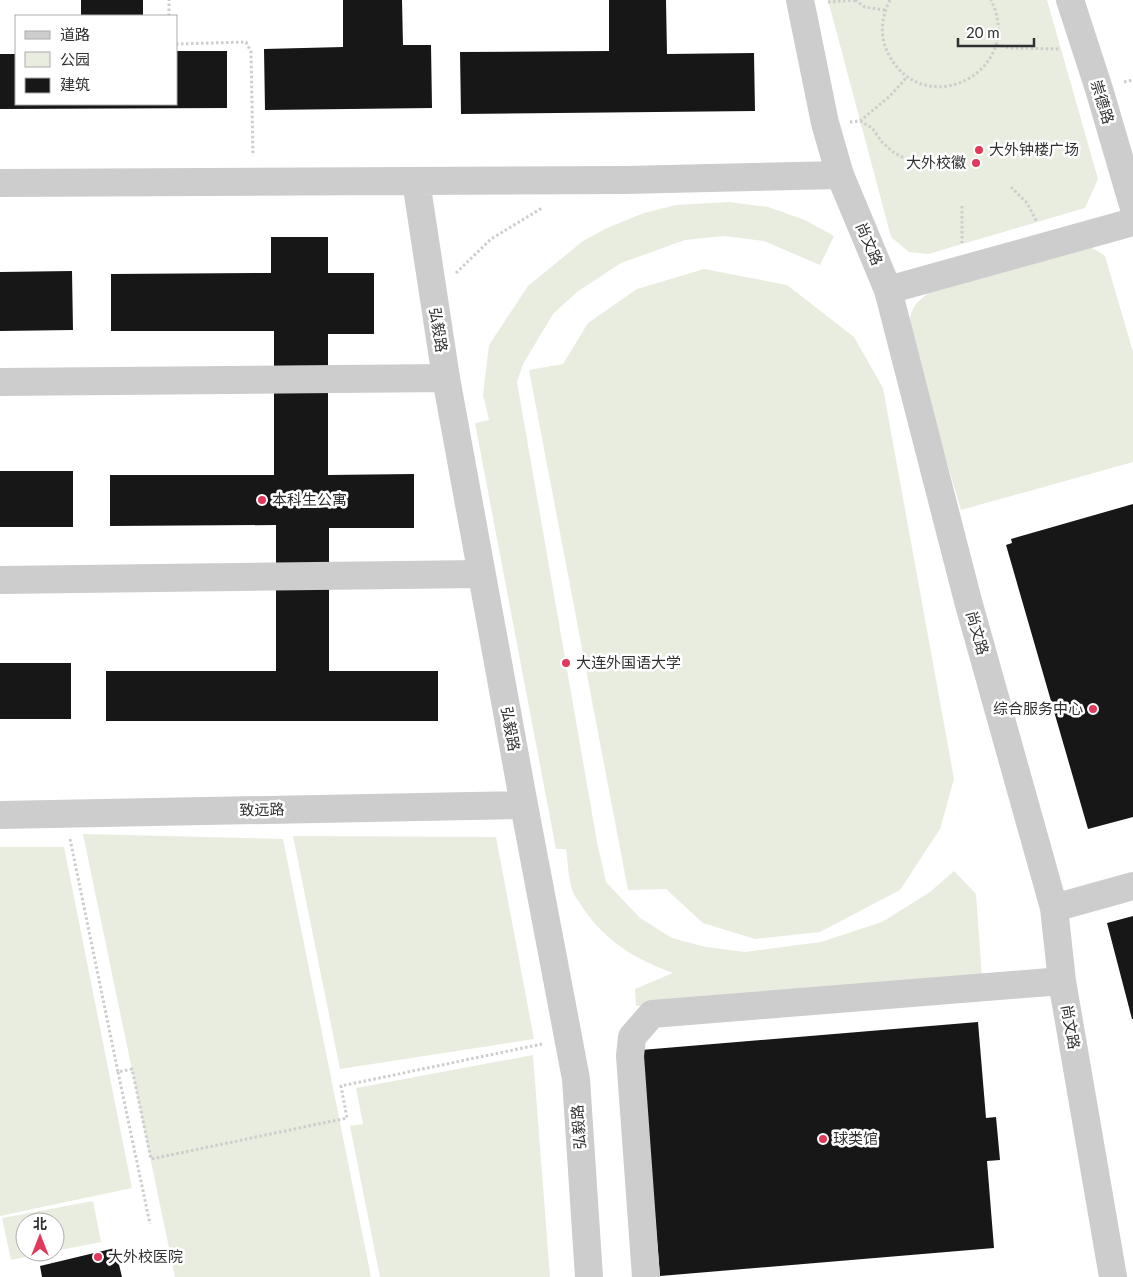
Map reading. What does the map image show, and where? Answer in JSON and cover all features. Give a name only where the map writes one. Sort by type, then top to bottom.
[{"type":"street","name":"尚文路","points":[[800,0],[825,123],[840,175],[888,290],[968,601],[1054,908],[1062,981],[1113,1277]]},
{"type":"street","name":"崇德路","points":[[1070,0],[1099,89],[1133,206]]},
{"type":"street","points":[[0,183],[416,182],[840,175]]},
{"type":"street","name":"弘毅路","points":[[416,182],[446,378],[576,1079],[589,1277]]},
{"type":"street","points":[[888,290],[1133,222]]},
{"type":"street","points":[[0,382],[446,378]]},
{"type":"street","points":[[0,580],[481,574]]},
{"type":"street","name":"致远路","points":[[0,816],[524,805]]},
{"type":"street","points":[[1054,908],[1133,886]]},
{"type":"street","points":[[646,1277],[630,1056],[632,1037],[652,1014],[1062,981]]},
{"type":"path","points":[[169,0],[169,15]]},
{"type":"path","points":[[855,0],[865,7],[885,10]]},
{"type":"path","points":[[890,0],[885,10],[882,28],[885,47],[894,64],[907,77],[925,85],[944,87],[963,82],[980,72],[992,57],[998,39],[998,19],[991,0]]},
{"type":"path","points":[[178,44],[246,42],[251,52],[254,182]]},
{"type":"path","points":[[996,44],[1010,48],[1041,50],[1084,45]]},
{"type":"path","points":[[860,121],[890,96],[907,77]]},
{"type":"path","points":[[825,123],[860,121],[872,128],[882,142],[893,152],[916,165],[934,166]]},
{"type":"path","points":[[1010,187],[1027,203],[1038,222],[1045,247]]},
{"type":"path","points":[[434,298],[455,274],[491,239],[530,215],[549,206]]},
{"type":"path","points":[[962,206],[962,244],[968,268]]},
{"type":"path","points":[[64,814],[150,1224]]},
{"type":"path","points":[[118,1072],[132,1069],[151,1159],[348,1118],[341,1086],[568,1038]]},
{"type":"green space","name":"大外钟楼广场","points":[[828,0],[1047,0],[1098,179],[1085,208],[928,254],[909,252],[891,237]]},
{"type":"green space","points":[[728,202],[768,207],[805,220],[834,236],[820,265],[764,241],[724,236],[685,240],[621,263],[577,292],[553,314],[523,364],[517,382],[597,842],[606,882],[640,918],[672,938],[706,947],[745,952],[821,942],[882,922],[930,892],[954,871],[976,894],[982,978],[636,1006],[635,989],[673,973],[646,962],[622,948],[601,931],[573,892],[566,849],[556,849],[475,423],[489,420],[483,395],[489,345],[528,286],[583,241],[607,228],[644,213],[676,205]]},
{"type":"green space","points":[[1086,246],[1105,256],[1133,352],[1133,462],[961,510],[909,335],[911,313],[922,298],[935,289]]},
{"type":"green space","points":[[704,269],[787,285],[854,337],[883,388],[954,779],[940,829],[900,890],[820,932],[755,939],[703,923],[666,889],[628,890],[529,370],[563,364],[588,323],[637,289]]},
{"type":"green space","points":[[83,834],[283,839],[371,1277],[175,1277]]},
{"type":"green space","points":[[293,836],[496,837],[534,1039],[340,1069]]},
{"type":"green space","points":[[0,847],[64,847],[132,1188],[0,1216]]},
{"type":"green space","points":[[533,1055],[550,1277],[380,1277],[350,1126],[363,1124],[356,1088]]},
{"type":"green space","points":[[93,1201],[101,1242],[65,1249],[65,1212],[34,1212]]},
{"type":"green space","points":[[15,1216],[15,1259],[11,1260],[2,1218]]},
{"type":"building","points":[[81,0],[143,0],[143,15],[81,15]]},
{"type":"building","points":[[343,0],[402,0],[403,45],[431,45],[432,108],[265,110],[264,49],[343,47]]},
{"type":"building","points":[[609,0],[666,0],[667,54],[754,53],[755,111],[461,114],[460,52],[609,51]]},
{"type":"building","points":[[178,51],[227,51],[227,108],[0,109],[0,54],[15,54],[15,105],[178,105]]},
{"type":"building","name":"本科生公寓","points":[[271,237],[328,237],[328,273],[374,273],[374,334],[328,334],[328,475],[414,474],[414,528],[329,528],[329,671],[438,671],[438,721],[106,721],[106,671],[276,671],[276,525],[110,526],[110,475],[274,475],[274,331],[111,331],[111,274],[271,273]]},
{"type":"building","points":[[72,271],[73,330],[0,331],[0,272]]},
{"type":"building","points":[[0,471],[73,471],[73,527],[0,527]]},
{"type":"building","name":"综合服务中心","points":[[1133,504],[1133,817],[1088,829],[1006,545],[1012,543],[1011,539]]},
{"type":"building","points":[[0,663],[71,663],[71,719],[0,719]]},
{"type":"building","points":[[1133,916],[1133,1019],[1132,1019],[1107,923]]},
{"type":"building","name":"球类馆","points":[[978,1022],[986,1118],[996,1117],[1000,1160],[987,1161],[994,1248],[660,1276],[641,1050]]},
{"type":"building","name":"大外校医院","points":[[115,1248],[122,1277],[42,1277],[40,1266],[65,1262],[65,1260]]},
{"type":"place","name":"大外钟楼广场","points":[[979,150]]},
{"type":"place","name":"大外校徽","points":[[976,163]]},
{"type":"place","name":"本科生公寓","points":[[262,500]]},
{"type":"place","name":"大连外国语大学","points":[[566,663]]},
{"type":"place","name":"综合服务中心","points":[[1093,709]]},
{"type":"place","name":"球类馆","points":[[823,1139]]},
{"type":"place","name":"大外校医院","points":[[98,1257]]}]
